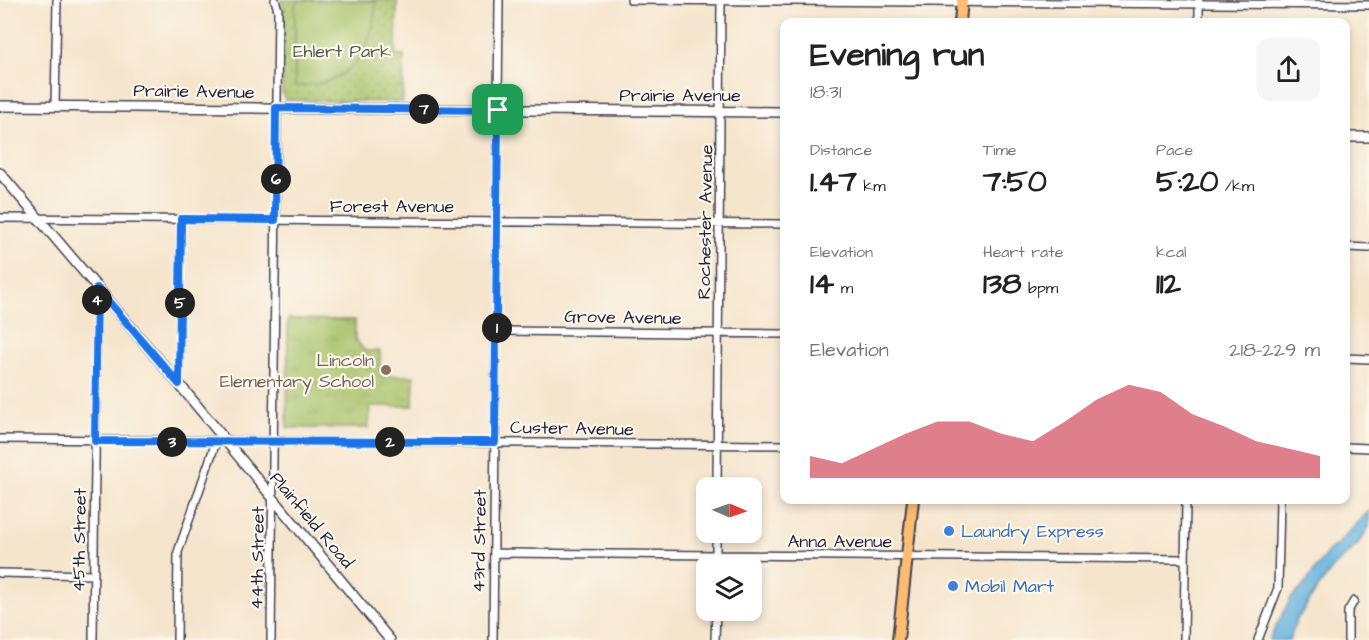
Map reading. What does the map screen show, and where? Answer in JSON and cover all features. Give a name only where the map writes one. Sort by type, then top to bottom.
[{"type":"main road","points":[[960,18],[962,1]]},
{"type":"main road","points":[[898,640],[913,504]]},
{"type":"street","points":[[55,106],[57,0]]},
{"type":"street","name":"44th Street","points":[[271,640],[278,10],[275,0]]},
{"type":"street","name":"43rd Street","points":[[493,640],[499,0]]},
{"type":"street","points":[[631,0],[1199,2],[1369,5]]},
{"type":"street","name":"Rochester Avenue","points":[[717,477],[721,1]]},
{"type":"street","points":[[1199,2],[1199,18]]},
{"type":"street","name":"Prairie Avenue","points":[[0,106],[780,112]]},
{"type":"street","points":[[1350,137],[1369,137]]},
{"type":"street","name":"Plainfield Road","points":[[0,173],[179,384],[221,442],[273,498],[390,640]]},
{"type":"street","name":"Forest Avenue","points":[[0,218],[780,224]]},
{"type":"street","points":[[179,384],[181,219]]},
{"type":"street","points":[[1350,247],[1369,248]]},
{"type":"street","name":"45th Street","points":[[93,640],[97,288]]},
{"type":"street","name":"Grove Avenue","points":[[497,331],[780,334]]},
{"type":"street","points":[[1350,358],[1369,359]]},
{"type":"street","name":"Custer Avenue","points":[[0,440],[780,445]]},
{"type":"street","points":[[177,640],[178,552],[221,442]]},
{"type":"street","points":[[1350,447],[1369,448]]},
{"type":"street","points":[[1184,640],[1186,504]]},
{"type":"street","points":[[1258,640],[1278,588],[1280,504]]},
{"type":"street","points":[[716,543],[716,555]]},
{"type":"street","name":"Anna Avenue","points":[[494,553],[716,555]]},
{"type":"street","name":"Anna Avenue","points":[[762,555],[1185,559]]},
{"type":"street","points":[[0,573],[94,575]]},
{"type":"street","points":[[1348,640],[1348,611],[1354,601]]},
{"type":"street","points":[[715,640],[716,621]]},
{"type":"green space","name":"Ehlert Park","points":[[281,0],[397,0],[396,56],[404,56],[403,102],[285,100],[282,93],[283,7]]},
{"type":"green space","points":[[300,0],[376,1],[370,36],[364,51],[355,63],[344,73],[330,80],[295,86],[295,5]]},
{"type":"green space","points":[[288,319],[355,320],[355,339],[365,351],[380,351],[380,376],[414,376],[413,406],[370,406],[369,428],[287,428]]},
{"type":"water","points":[[1369,511],[1369,527],[1357,545],[1332,569],[1318,588],[1296,621],[1290,640],[1269,640],[1291,598],[1303,587],[1329,550],[1337,545]]},
{"type":"place","name":"Lincoln Elementary School","points":[[386,370]]},
{"type":"place","name":"Laundry Express","points":[[949,531]]},
{"type":"place","name":"Mobil Mart","points":[[953,586]]},
{"type":"route","points":[[276,108],[498,110],[495,442],[95,441],[97,288],[179,384],[181,219],[275,220],[276,108]]}]
